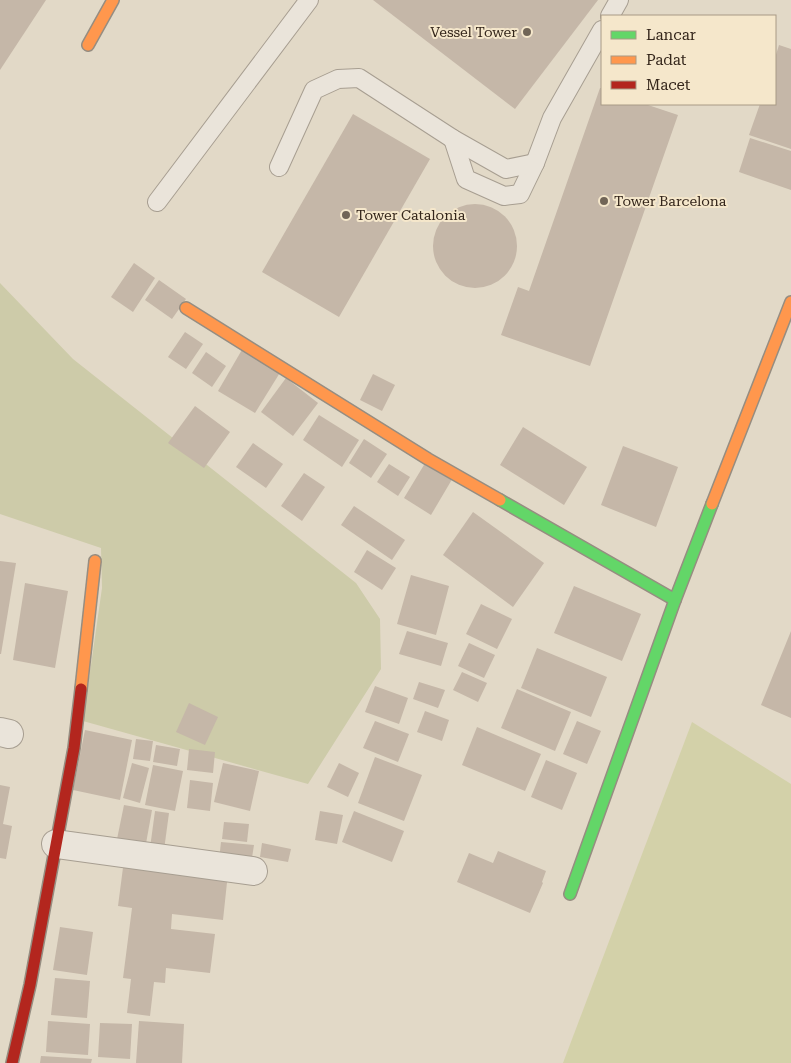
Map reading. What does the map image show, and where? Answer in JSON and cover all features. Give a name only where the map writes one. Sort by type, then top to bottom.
[{"type":"street","points":[[88,45],[113,0]]},
{"type":"street","points":[[570,894],[675,600],[791,302]]},
{"type":"street","points":[[186,308],[428,459],[675,600]]},
{"type":"street","points":[[12,1063],[30,986],[74,748],[95,562]]},
{"type":"street","points":[[56,844],[253,871]]},
{"type":"lane","points":[[157,202],[309,0]]},
{"type":"lane","points":[[611,15],[619,0]]},
{"type":"lane","points":[[453,139],[466,179],[504,196],[520,194],[535,163],[552,118],[601,32]]},
{"type":"lane","points":[[279,167],[314,90],[338,79],[359,78],[453,139],[506,169],[535,163]]},
{"type":"shaded area","points":[[0,283],[73,359],[356,583],[380,619],[381,669],[308,784],[83,721],[102,588],[101,548],[0,514]]},
{"type":"shaded area","points":[[692,722],[791,784],[791,1063],[563,1063]]},
{"type":"building","points":[[0,0],[46,0],[0,70]]},
{"type":"building","name":"Vessel Tower","points":[[373,0],[598,0],[515,109]]},
{"type":"building","points":[[779,45],[791,49],[791,149],[749,135],[760,105],[776,105],[776,55]]},
{"type":"building","name":"Tower Barcelona","points":[[600,88],[601,105],[648,105],[678,115],[590,366],[501,335],[518,287],[529,291]]},
{"type":"building","name":"Tower Catalonia","points":[[353,114],[430,159],[339,317],[262,272]]},
{"type":"building","points":[[750,138],[791,151],[791,190],[739,172]]},
{"type":"building","points":[[467,204],[483,204],[499,211],[510,222],[517,238],[514,262],[505,276],[499,281],[483,288],[467,288],[451,281],[440,270],[433,254],[433,238],[440,222],[451,211]]},
{"type":"building","points":[[134,263],[155,278],[133,312],[111,297]]},
{"type":"building","points":[[159,280],[186,299],[172,319],[145,300]]},
{"type":"building","points":[[185,332],[203,344],[186,369],[168,357]]},
{"type":"building","points":[[243,348],[281,371],[255,413],[218,391]]},
{"type":"building","points":[[206,352],[226,366],[212,387],[192,373]]},
{"type":"building","points":[[373,374],[395,385],[382,411],[360,400]]},
{"type":"building","points":[[286,378],[318,403],[293,436],[261,412]]},
{"type":"building","points":[[195,406],[230,432],[204,468],[168,443]]},
{"type":"building","points":[[319,415],[359,440],[342,467],[303,440]]},
{"type":"building","points":[[523,427],[587,467],[564,505],[500,465]]},
{"type":"building","points":[[364,439],[387,454],[371,478],[349,463]]},
{"type":"building","points":[[253,443],[283,464],[266,488],[236,467]]},
{"type":"building","points":[[623,446],[678,467],[656,527],[601,505]]},
{"type":"building","points":[[427,460],[454,476],[431,515],[404,498]]},
{"type":"building","points":[[389,464],[410,477],[398,496],[377,482]]},
{"type":"building","points":[[304,473],[325,487],[302,521],[281,506]]},
{"type":"building","points":[[354,506],[405,540],[392,560],[341,525]]},
{"type":"building","points":[[473,512],[544,563],[513,607],[443,555]]},
{"type":"building","points":[[367,550],[396,568],[382,590],[354,572]]},
{"type":"building","points":[[0,561],[16,563],[1,654],[0,654]]},
{"type":"building","points":[[411,575],[449,586],[436,635],[397,624]]},
{"type":"building","points":[[25,583],[68,591],[55,668],[13,660]]},
{"type":"building","points":[[574,586],[641,614],[622,661],[554,633]]},
{"type":"building","points":[[481,604],[512,619],[497,649],[466,634]]},
{"type":"building","points":[[407,631],[448,643],[441,666],[399,654]]},
{"type":"building","points":[[791,631],[791,718],[761,705]]},
{"type":"building","points":[[469,643],[495,655],[484,678],[458,666]]},
{"type":"building","points":[[537,648],[607,677],[591,717],[521,688]]},
{"type":"building","points":[[462,672],[487,683],[478,702],[453,690]]},
{"type":"building","points":[[419,682],[445,690],[438,708],[413,699]]},
{"type":"building","points":[[375,686],[408,698],[399,724],[365,712]]},
{"type":"building","points":[[517,689],[571,712],[555,751],[501,728]]},
{"type":"building","points":[[189,703],[218,717],[205,745],[176,732]]},
{"type":"building","points":[[425,711],[449,720],[442,741],[417,732]]},
{"type":"building","points":[[375,721],[409,734],[398,762],[363,748]]},
{"type":"building","points":[[577,721],[601,731],[587,764],[563,754]]},
{"type":"building","points":[[477,727],[541,754],[525,791],[462,765]]},
{"type":"building","points":[[85,730],[132,740],[120,800],[73,790]]},
{"type":"building","points":[[136,739],[153,741],[150,761],[133,759]]},
{"type":"building","points":[[156,745],[180,749],[177,766],[153,762]]},
{"type":"building","points":[[189,749],[215,752],[213,773],[187,770]]},
{"type":"building","points":[[375,757],[422,775],[404,821],[358,803]]},
{"type":"building","points":[[546,760],[577,773],[562,810],[531,797]]},
{"type":"building","points":[[132,763],[149,768],[140,803],[123,798]]},
{"type":"building","points":[[223,763],[259,771],[250,811],[214,802]]},
{"type":"building","points":[[339,763],[359,773],[348,797],[327,787]]},
{"type":"building","points":[[153,765],[183,771],[175,811],[145,805]]},
{"type":"building","points":[[190,780],[213,783],[210,811],[187,808]]},
{"type":"building","points":[[0,785],[10,787],[3,824],[12,826],[6,859],[0,858]]},
{"type":"building","points":[[124,805],[152,810],[145,849],[116,844]]},
{"type":"building","points":[[155,811],[169,813],[164,850],[150,848]]},
{"type":"building","points":[[320,811],[343,815],[337,844],[315,840]]},
{"type":"building","points":[[354,811],[404,831],[392,862],[342,842]]},
{"type":"building","points":[[224,822],[249,824],[247,842],[222,839]]},
{"type":"building","points":[[221,842],[254,845],[251,864],[219,860]]},
{"type":"building","points":[[262,843],[291,849],[288,862],[260,857]]},
{"type":"building","points":[[498,851],[546,871],[530,913],[457,882],[469,853],[493,863]]},
{"type":"building","points":[[124,860],[228,873],[223,920],[172,914],[171,929],[215,934],[210,973],[166,968],[165,983],[154,982],[150,1016],[127,1013],[131,979],[123,978],[132,908],[118,906]]},
{"type":"building","points":[[60,927],[93,932],[87,975],[53,970]]},
{"type":"building","points":[[55,978],[90,981],[87,1018],[51,1015]]},
{"type":"building","points":[[48,1021],[90,1024],[88,1055],[46,1052]]},
{"type":"building","points":[[139,1021],[184,1024],[182,1063],[136,1063]]},
{"type":"building","points":[[100,1023],[132,1024],[130,1059],[98,1057]]},
{"type":"building","points":[[41,1056],[92,1059],[91,1063],[40,1063]]},
{"type":"traffic: fast","points":[[500,500],[675,600]]},
{"type":"traffic: fast","points":[[570,894],[675,600],[712,504]]},
{"type":"traffic: slow","points":[[88,45],[113,0]]},
{"type":"traffic: slow","points":[[712,504],[791,302]]},
{"type":"traffic: slow","points":[[186,308],[428,459],[500,500]]},
{"type":"traffic: slow","points":[[81,689],[95,561]]},
{"type":"traffic: jam","points":[[12,1063],[30,985],[74,748],[81,689]]},
{"type":"place","name":"Vessel Tower","points":[[527,32]]},
{"type":"place","name":"Tower Barcelona","points":[[604,201]]},
{"type":"place","name":"Tower Catalonia","points":[[346,215]]}]
